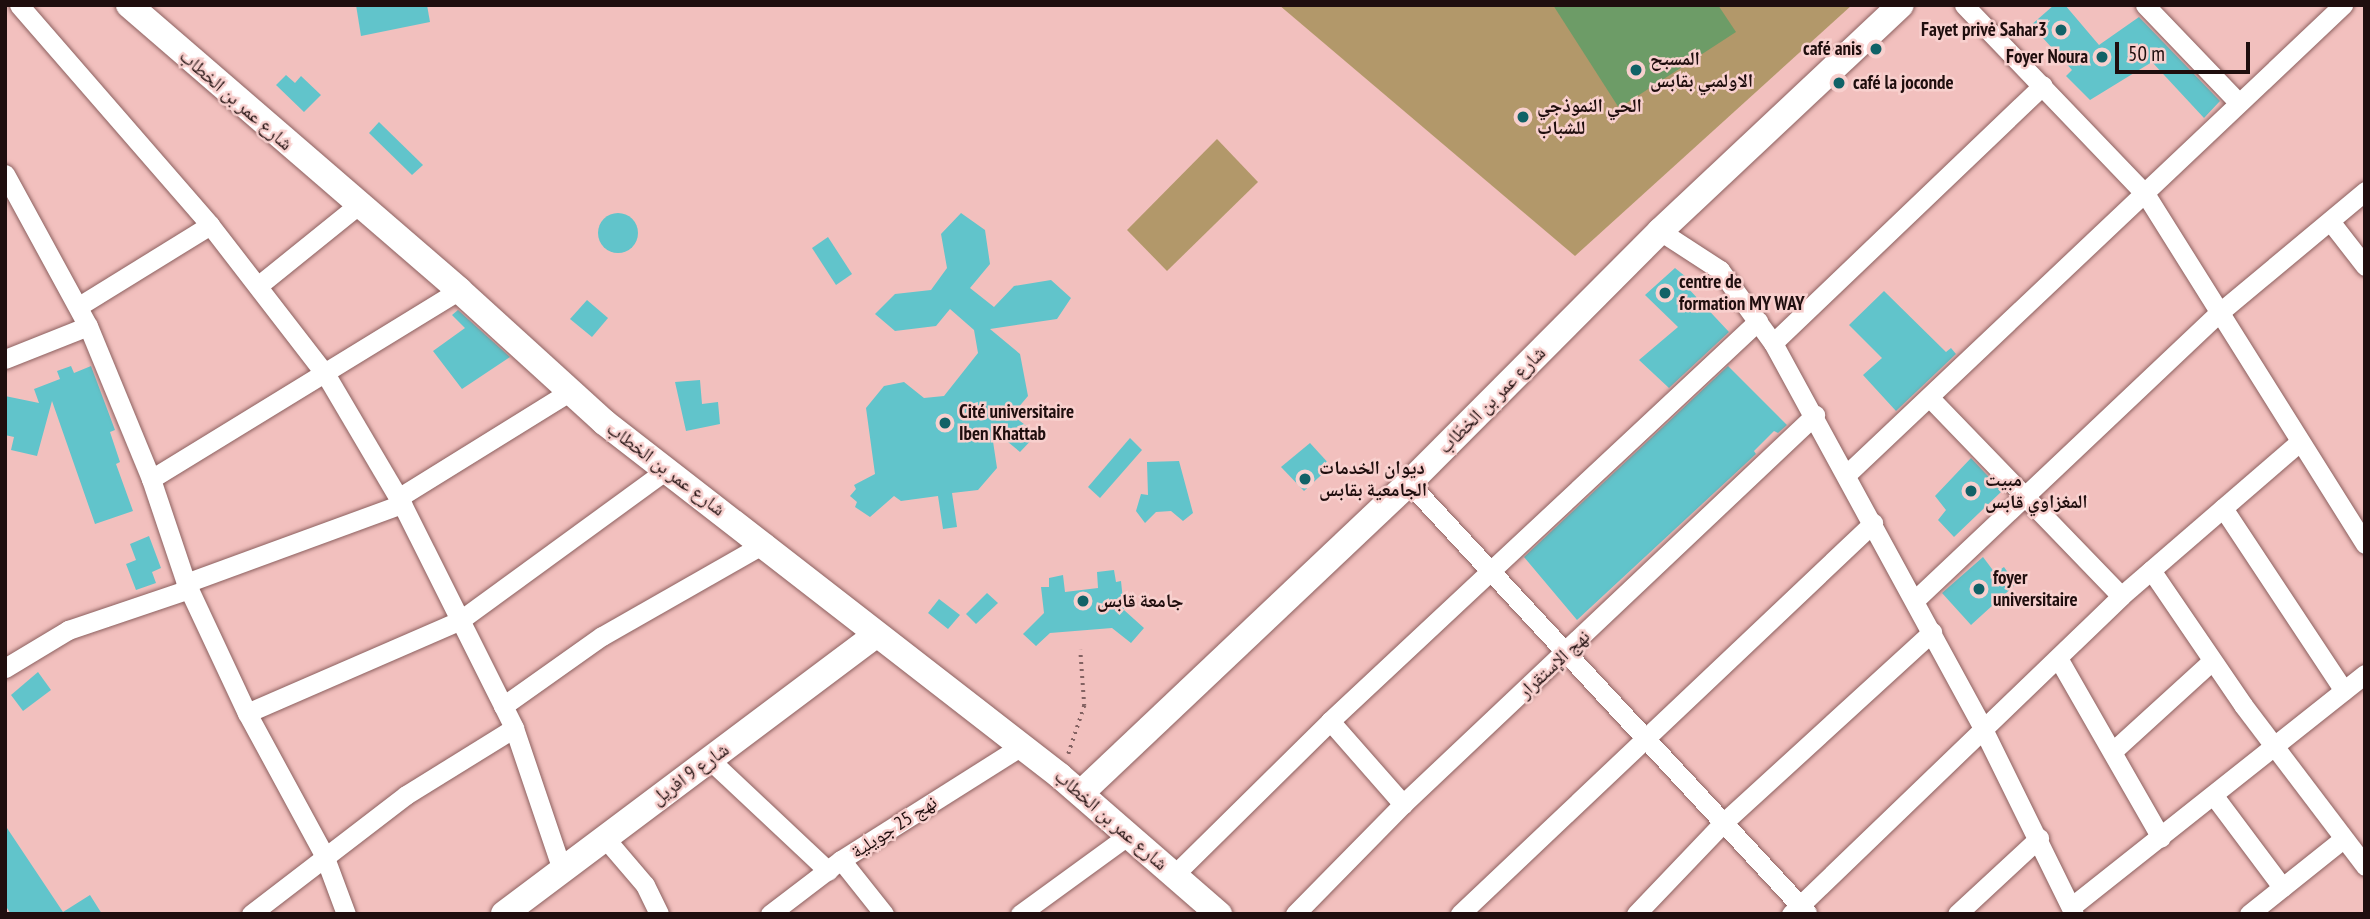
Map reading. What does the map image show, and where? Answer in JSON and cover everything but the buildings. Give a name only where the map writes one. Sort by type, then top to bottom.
[{"type":"street","points":[[19,5],[210,225],[326,375],[400,501],[514,728],[561,867]]},
{"type":"street","name":"شارع عمر بن الخطاب","points":[[129,5],[358,205],[460,290],[569,391],[666,470],[765,543],[876,635],[1060,776],[1219,914]]},
{"type":"street","name":"شارع عمر بن الخطّاب","points":[[1081,793],[1409,483],[1660,230],[1901,5]]},
{"type":"street","points":[[1964,5],[2146,195],[2298,443],[2365,544]]},
{"type":"street","points":[[2145,5],[2237,101]]},
{"type":"street","points":[[1847,474],[2146,195],[2237,101],[2343,5]]},
{"type":"street","points":[[1773,343],[2043,85]]},
{"type":"street","points":[[5,174],[79,306],[152,479],[188,586],[247,713],[324,855],[346,914]]},
{"type":"street","points":[[1915,600],[2220,312],[2365,191]]},
{"type":"street","points":[[259,285],[358,205]]},
{"type":"street","points":[[2330,221],[2365,265]]},
{"type":"street","points":[[79,306],[210,225]]},
{"type":"street","points":[[1660,230],[1720,270],[1773,343],[1915,600],[2039,838],[2073,910],[2365,674]]},
{"type":"street","points":[[152,479],[326,375],[392,328],[460,290]]},
{"type":"street","points":[[1174,875],[1330,721],[1489,570],[1758,321]]},
{"type":"street","points":[[5,359],[88,326]]},
{"type":"street","points":[[5,668],[68,630],[188,586],[400,501],[569,391]]},
{"type":"street","points":[[1930,398],[2121,596]]},
{"type":"street","name":"نهج الإستقرار","points":[[1295,914],[1404,804],[1815,415]]},
{"type":"street","points":[[1409,483],[1724,822],[1800,911],[1982,727],[2121,596],[2298,443]]},
{"type":"street","points":[[247,713],[459,621],[666,470]]},
{"type":"street","points":[[2223,508],[2344,691]]},
{"type":"street","points":[[1460,914],[1873,523]]},
{"type":"street","points":[[503,706],[602,636],[765,543]]},
{"type":"street","points":[[2151,570],[2212,662],[2365,866]]},
{"type":"street","points":[[1636,914],[1724,822],[1931,632]]},
{"type":"street","name":"شارع 9 افريل","points":[[504,914],[561,867],[710,760],[876,635]]},
{"type":"street","points":[[2058,658],[2161,838]]},
{"type":"street","points":[[2113,751],[2212,662]]},
{"type":"street","points":[[1330,721],[1404,804]]},
{"type":"street","points":[[251,914],[324,855],[406,795],[514,728]]},
{"type":"street","name":"نهج 25 جويلية","points":[[770,914],[835,865],[1021,746]]},
{"type":"street","points":[[710,760],[835,865],[884,914]]},
{"type":"street","points":[[2214,796],[2282,887]]},
{"type":"street","points":[[1020,914],[1126,836]]},
{"type":"street","points":[[604,837],[645,885],[659,914]]},
{"type":"street","points":[[1957,914],[2039,838]]},
{"type":"street","points":[[2249,914],[2270,907],[2282,887],[2343,839]]},
{"type":"path","points":[[1060,776],[1084,706],[1080,650]]},
{"type":"shaded area","points":[[1279,5],[1852,5],[1575,256]]},
{"type":"shaded area","name":"المسبح الاولمبي بقابس","points":[[1553,5],[1718,5],[1736,32],[1619,108]]},
{"type":"shaded area","points":[[1217,139],[1258,182],[1167,271],[1127,230]]},
{"type":"place","name":"Fayet privė Sahar3","points":[[2061,30]]},
{"type":"place","name":"café anis","points":[[1876,49]]},
{"type":"place","name":"Foyer Noura","points":[[2102,57]]},
{"type":"place","name":"المسبح الاولمبي بقابس","points":[[1636,70]]},
{"type":"place","name":"café la joconde","points":[[1839,83]]},
{"type":"place","name":"الحي النموذجي للشباب","points":[[1523,117]]},
{"type":"place","name":"centre de formation MY WAY","points":[[1665,293]]},
{"type":"place","name":"Cité universitaire Iben Khattab","points":[[945,423]]},
{"type":"place","name":"ديوان الخدمات الجامعية بقابس","points":[[1305,479]]},
{"type":"place","name":"مبيت المغزاوي قابس","points":[[1971,491]]},
{"type":"place","name":"foyer universitaire","points":[[1979,589]]},
{"type":"place","name":"جامعة قابس","points":[[1083,601]]}]
